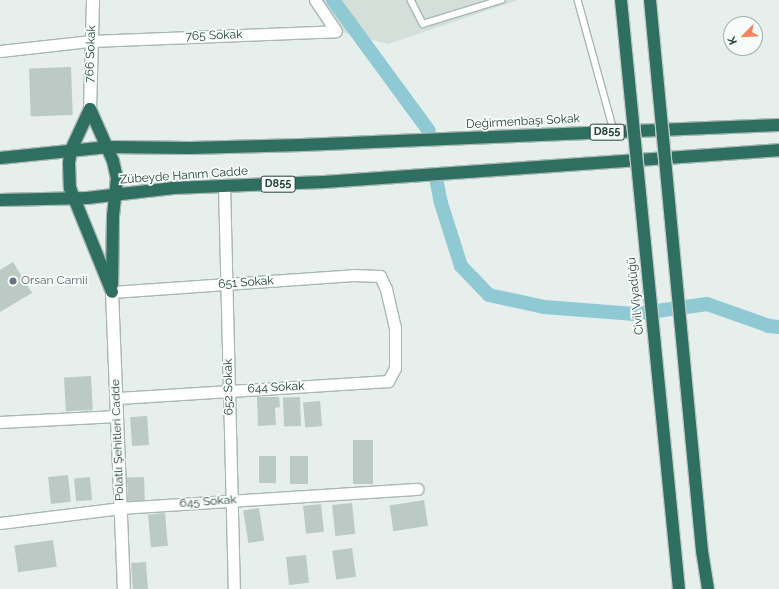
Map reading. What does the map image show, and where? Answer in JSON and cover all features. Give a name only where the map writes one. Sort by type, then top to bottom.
[{"type":"highway","name":"Civil Viyadüğü","points":[[621,0],[679,589]]},
{"type":"highway","points":[[650,0],[702,551],[708,589]]},
{"type":"highway","points":[[90,109],[114,161],[117,178],[114,195],[112,292]]},
{"type":"highway","points":[[90,109],[71,150],[69,173],[74,198],[112,292]]},
{"type":"highway","name":"Değirmenbaşı Sokak","points":[[436,139],[779,124]]},
{"type":"highway","name":"Zübeyde Hanım Cadde","points":[[0,158],[108,147],[190,148],[436,139]]},
{"type":"highway","name":"Zübeyde Hanım Cadde","points":[[0,200],[74,198],[173,188],[322,182],[779,150]]},
{"type":"street","name":"766 Sokak","points":[[90,109],[93,0]]},
{"type":"street","name":"765 Sokak","points":[[0,51],[91,41],[336,30],[314,0]]},
{"type":"street","name":"652 Sokak","points":[[224,185],[234,589]]},
{"type":"street","name":"651 Sokak","points":[[112,292],[353,275],[380,276],[386,289],[395,327],[395,368],[388,381]]},
{"type":"street","name":"Polatlı Şehitleri Cadde","points":[[112,292],[124,589]]},
{"type":"street","name":"644 Sokak","points":[[116,398],[388,381]]},
{"type":"street","points":[[0,422],[117,416]]},
{"type":"street","name":"645 Sokak","points":[[0,523],[121,508],[417,489]]},
{"type":"lane","points":[[411,0],[423,24],[501,0]]},
{"type":"lane","points":[[578,0],[614,131]]},
{"type":"shaded area","points":[[315,0],[518,0],[388,44],[336,31]]},
{"type":"building","points":[[71,67],[73,115],[31,116],[29,68]]},
{"type":"building","name":"Orsan Camii","points":[[13,262],[32,293],[0,312],[0,270]]},
{"type":"building","points":[[91,376],[93,410],[66,411],[64,377]]},
{"type":"building","points":[[257,397],[279,397],[280,407],[275,408],[276,425],[258,426]]},
{"type":"building","points":[[300,397],[301,426],[284,427],[283,398]]},
{"type":"building","points":[[320,401],[322,426],[305,427],[303,402]]},
{"type":"building","points":[[147,416],[149,445],[132,446],[130,417]]},
{"type":"building","points":[[353,440],[373,440],[373,484],[353,484]]},
{"type":"building","points":[[259,456],[276,456],[276,483],[259,483]]},
{"type":"building","points":[[290,456],[308,456],[308,484],[290,484]]},
{"type":"building","points":[[68,475],[71,502],[51,504],[48,477]]},
{"type":"building","points":[[90,477],[92,500],[76,501],[74,478]]},
{"type":"building","points":[[144,477],[145,501],[128,502],[127,478]]},
{"type":"building","points":[[424,500],[428,526],[393,531],[389,505]]},
{"type":"building","points":[[352,503],[355,534],[335,536],[332,505]]},
{"type":"building","points":[[321,504],[324,532],[306,534],[303,506]]},
{"type":"building","points":[[259,508],[264,541],[248,543],[243,511]]},
{"type":"building","points":[[165,513],[168,546],[151,547],[148,514]]},
{"type":"building","points":[[53,540],[57,567],[18,572],[14,545]]},
{"type":"building","points":[[352,548],[356,577],[336,580],[332,551]]},
{"type":"building","points":[[306,555],[309,583],[289,585],[286,557]]},
{"type":"building","points":[[146,562],[148,589],[133,589],[131,563]]},
{"type":"waterway","points":[[333,0],[429,131]]},
{"type":"waterway","points":[[437,183],[441,203],[461,266],[489,295],[544,307],[635,314],[707,304],[769,326],[779,327]]},
{"type":"place","name":"Orsan Camii","points":[[13,281]]}]
